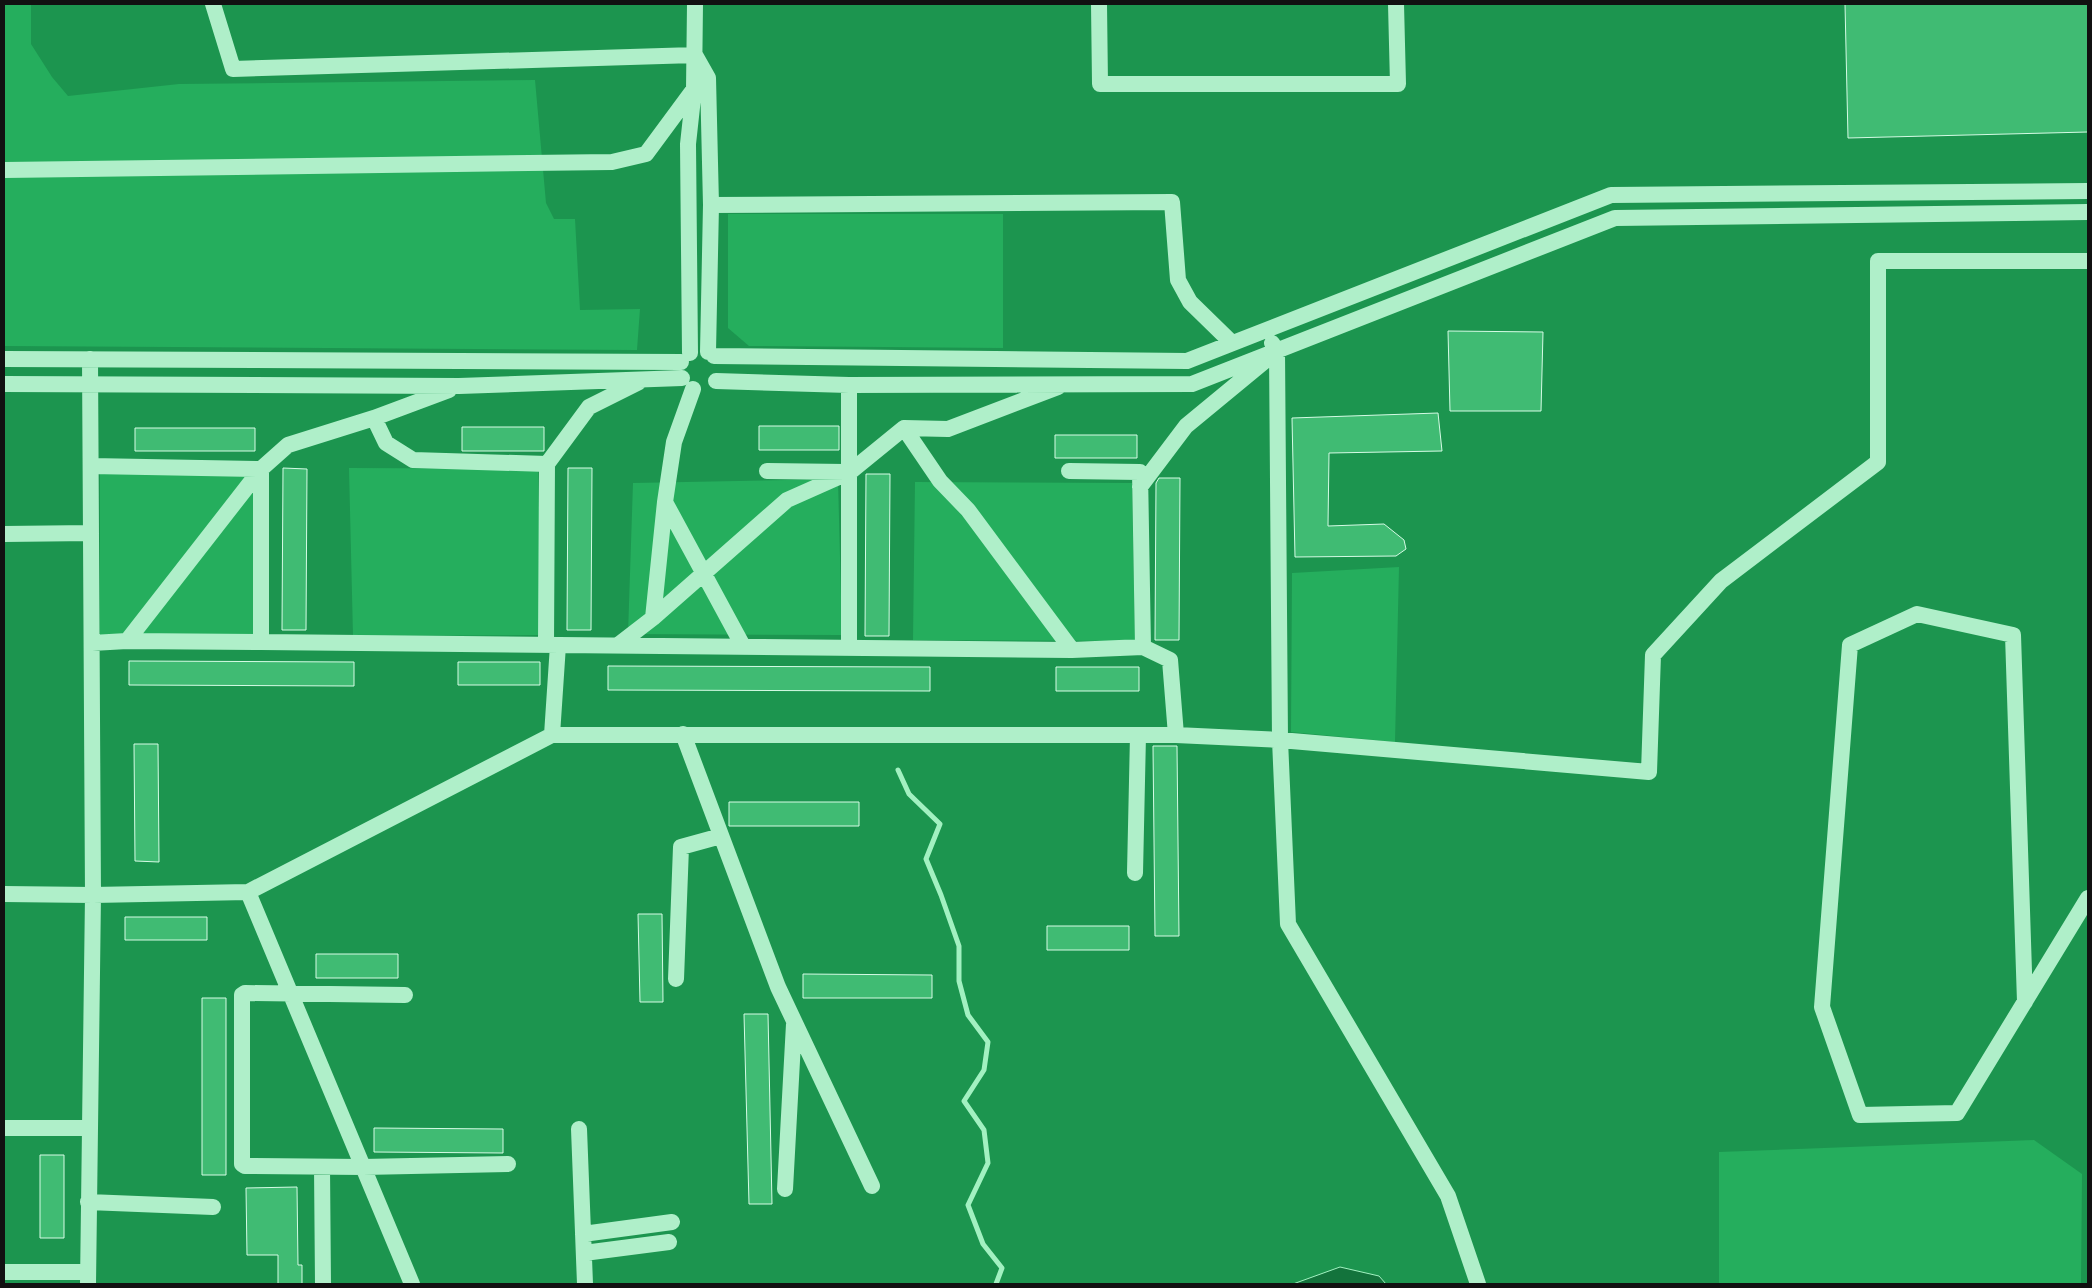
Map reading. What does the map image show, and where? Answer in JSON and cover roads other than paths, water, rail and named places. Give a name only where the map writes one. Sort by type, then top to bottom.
[{"type":"street","points":[[213,4],[233,69],[695,55]]},
{"type":"street","points":[[653,618],[665,502],[686,371],[688,144],[694,89],[695,4]]},
{"type":"street","points":[[1098,4],[1100,84],[1398,84],[1396,4]]},
{"type":"street","points":[[4,359],[90,359],[686,371],[706,388],[716,380],[719,368],[711,354],[711,205],[708,78],[695,55]]},
{"type":"street","points":[[4,170],[612,162],[646,154],[694,89]]},
{"type":"street","points":[[686,371],[696,350],[711,354],[880,358],[1187,361],[1611,195],[2088,191]]},
{"type":"street","points":[[711,205],[1172,202],[1178,280],[1190,302],[1232,344]]},
{"type":"street","points":[[716,380],[849,385],[1192,384],[1615,218],[2088,212]]},
{"type":"street","points":[[4,894],[93,895],[248,892],[552,735],[1176,735],[1280,740],[1649,772],[1653,656],[1721,581],[1878,462],[1878,262],[2088,260]]},
{"type":"street","points":[[1263,331],[1277,351],[1280,740],[1288,924],[1448,1196],[1478,1284]]},
{"type":"street","points":[[1140,487],[1186,426],[1277,351]]},
{"type":"street","points":[[879,385],[880,358]]},
{"type":"street","points":[[4,1272],[87,1278],[93,895],[90,359]]},
{"type":"street","points":[[4,384],[459,386],[643,380],[686,371]]},
{"type":"street","points":[[552,735],[552,645],[547,464],[589,407],[643,380]]},
{"type":"street","points":[[618,645],[653,618],[787,500],[850,472],[904,428],[948,429],[1068,384]]},
{"type":"street","points":[[849,385],[849,648]]},
{"type":"street","points":[[127,641],[261,469],[288,445],[374,418],[459,386]]},
{"type":"street","points":[[374,418],[386,442],[413,460],[547,464]]},
{"type":"street","points":[[904,428],[940,481],[968,510],[1072,650]]},
{"type":"street","points":[[91,466],[261,469]]},
{"type":"street","points":[[261,469],[261,642]]},
{"type":"street","points":[[767,471],[850,472]]},
{"type":"street","points":[[1069,471],[1140,472],[1143,648]]},
{"type":"street","points":[[665,502],[743,646]]},
{"type":"street","points":[[4,534],[91,533]]},
{"type":"street","points":[[2024,1002],[2013,635],[1917,614],[1850,645],[1822,1007],[1860,1115],[1957,1113],[2088,898]]},
{"type":"street","points":[[92,643],[127,641],[849,648],[880,646],[1072,650],[1143,648],[1170,660],[1176,735]]},
{"type":"street","points":[[683,734],[778,987],[872,1186]]},
{"type":"street","points":[[1135,873],[1138,735]]},
{"type":"street","points":[[676,979],[681,847],[721,836]]},
{"type":"street","points":[[248,892],[412,1284]]},
{"type":"street","points":[[405,995],[289,993],[245,993],[242,995],[242,1161],[245,1166],[363,1167],[508,1164]]},
{"type":"street","points":[[785,1189],[794,1022]]},
{"type":"street","points":[[4,1128],[89,1128]]},
{"type":"street","points":[[579,1129],[585,1284]]},
{"type":"street","points":[[322,1167],[323,1284]]},
{"type":"street","points":[[88,1202],[213,1207]]},
{"type":"street","points":[[583,1234],[672,1222]]},
{"type":"street","points":[[584,1253],[669,1242]]},
{"type":"waterway","points":[[898,770],[909,794],[940,824],[926,859],[959,946],[959,981],[968,1015],[988,1042],[984,1070],[964,1101],[984,1130],[988,1163],[968,1205],[983,1244],[1002,1268],[996,1284]]}]
